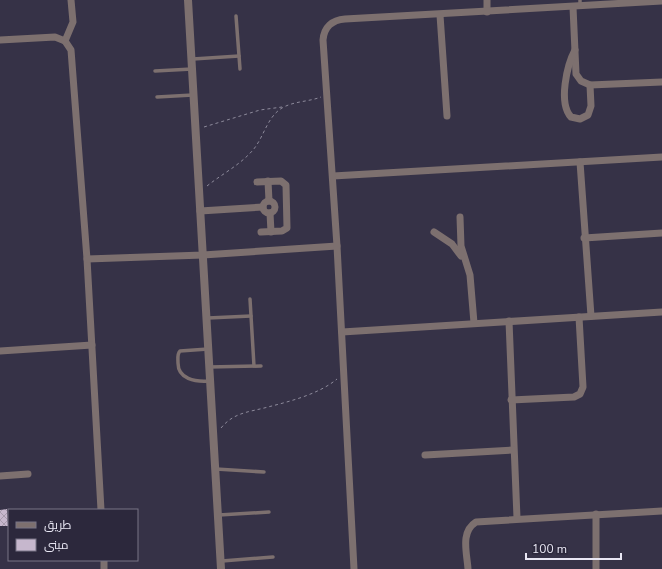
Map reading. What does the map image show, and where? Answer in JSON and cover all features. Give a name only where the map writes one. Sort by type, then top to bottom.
[{"type":"street","points":[[65,41],[73,22],[71,0]]},
{"type":"street","points":[[188,0],[221,565]]},
{"type":"street","points":[[487,0],[488,12]]},
{"type":"street","points":[[354,569],[333,176],[323,40],[324,34],[329,25],[334,21],[345,19],[488,12],[577,4],[662,1]]},
{"type":"street","points":[[577,4],[575,50],[576,74],[582,82],[590,85],[662,82]]},
{"type":"street","points":[[440,15],[447,116]]},
{"type":"street","points":[[0,40],[55,37],[65,41],[69,45],[72,56],[87,259],[101,509]]},
{"type":"street","points":[[575,50],[569,62],[566,76],[566,105],[568,114],[571,117],[580,119],[588,115],[591,106],[590,85]]},
{"type":"street","points":[[333,176],[662,157]]},
{"type":"street","points":[[580,162],[584,238],[591,316]]},
{"type":"street","points":[[268,181],[269,201]]},
{"type":"street","points":[[257,182],[284,182],[287,206],[287,228],[284,231],[261,232]]},
{"type":"street","points":[[269,201],[274,203],[276,206],[287,206]]},
{"type":"street","points":[[263,207],[265,202],[269,201]]},
{"type":"street","points":[[270,213],[274,212],[276,206]]},
{"type":"street","points":[[200,211],[263,207]]},
{"type":"street","points":[[263,207],[265,211],[270,213]]},
{"type":"street","points":[[270,213],[271,232]]},
{"type":"street","points":[[460,217],[461,246],[470,275],[474,323]]},
{"type":"street","points":[[434,232],[454,246],[466,262]]},
{"type":"street","points":[[584,238],[662,233]]},
{"type":"street","points":[[87,259],[203,255],[337,246]]},
{"type":"street","points":[[342,332],[662,312]]},
{"type":"street","points":[[511,400],[570,397],[580,394],[583,387],[579,317]]},
{"type":"street","points":[[509,321],[513,450],[517,518]]},
{"type":"street","points":[[0,351],[92,345]]},
{"type":"street","points":[[425,455],[513,450]]},
{"type":"street","points":[[0,476],[28,474]]},
{"type":"street","points":[[468,569],[465,536],[472,524],[480,520],[662,510]]},
{"type":"street","points":[[596,514],[596,569]]},
{"type":"lane","points":[[236,16],[240,69]]},
{"type":"lane","points":[[191,59],[239,56]]},
{"type":"lane","points":[[155,71],[192,69]]},
{"type":"lane","points":[[157,97],[193,94]]},
{"type":"lane","points":[[250,299],[254,366]]},
{"type":"lane","points":[[206,318],[251,316]]},
{"type":"lane","points":[[208,348],[180,351],[178,354],[178,367],[180,373],[185,377],[199,381],[210,381]]},
{"type":"lane","points":[[209,367],[261,366]]},
{"type":"lane","points":[[215,469],[264,472]]},
{"type":"lane","points":[[218,516],[270,512]]},
{"type":"lane","points":[[221,565],[273,557]]},
{"type":"path","points":[[195,129],[260,110],[283,107],[327,94]]},
{"type":"path","points":[[199,194],[248,156],[258,144],[270,120],[283,107]]},
{"type":"path","points":[[220,430],[237,415],[273,406],[319,390],[335,381],[344,373]]},
{"type":"building","points":[[7,509],[8,526],[0,526],[0,510]]}]
